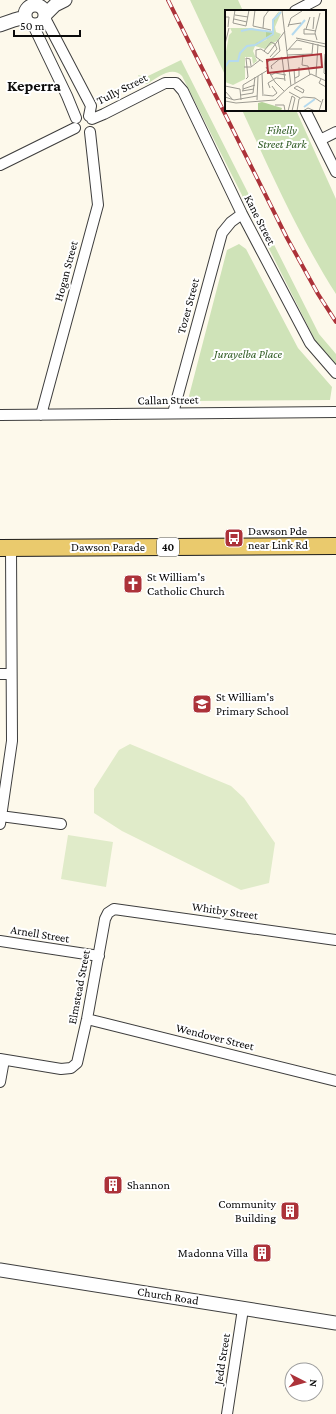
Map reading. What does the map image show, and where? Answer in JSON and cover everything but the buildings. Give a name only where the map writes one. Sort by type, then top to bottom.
[{"type":"main road","name":"Dawson Parade","points":[[6,548],[336,546]]},
{"type":"street","points":[[45,10],[65,0]]},
{"type":"street","points":[[297,10],[316,0]]},
{"type":"street","points":[[34,5],[45,10],[91,106],[90,118],[93,128],[90,132],[81,134],[75,128],[74,123],[76,118],[67,96],[29,21],[26,11],[30,6],[34,5]]},
{"type":"street","points":[[0,25],[14,20],[42,23],[45,10]]},
{"type":"street","name":"Tully Street","points":[[90,118],[104,114],[165,83]]},
{"type":"street","name":"Kane Street","points":[[165,83],[176,83],[183,91],[242,214],[310,343],[336,373]]},
{"type":"street","points":[[306,111],[336,172]]},
{"type":"street","points":[[76,118],[84,115],[90,118]]},
{"type":"street","points":[[0,165],[75,128]]},
{"type":"street","name":"Hogan Street","points":[[41,415],[98,205],[90,132]]},
{"type":"street","points":[[320,140],[336,132]]},
{"type":"street","name":"Tozer Street","points":[[173,413],[222,233],[231,222],[242,214]]},
{"type":"street","name":"Callan Street","points":[[0,415],[336,412]]},
{"type":"street","points":[[6,548],[13,625],[12,742],[0,819],[61,824]]},
{"type":"street","points":[[0,674],[12,674]]},
{"type":"street","name":"Whitby Street","points":[[111,910],[118,908],[336,940]]},
{"type":"street","name":"Elmstead Street","points":[[2,1060],[61,1069],[71,1068],[77,1063],[106,919],[111,910]]},
{"type":"street","name":"Arnell Street","points":[[0,941],[99,956]]},
{"type":"street","name":"Wendover Street","points":[[87,1019],[336,1081]]},
{"type":"street","points":[[0,1082],[2,1060]]},
{"type":"street","name":"Church Road","points":[[0,1270],[336,1323]]},
{"type":"street","name":"Jedd Street","points":[[227,1414],[243,1309]]},
{"type":"green space","points":[[190,0],[238,0],[243,10],[225,10],[225,75]]},
{"type":"green space","points":[[181,60],[319,334],[336,354],[336,365],[317,344],[182,76],[178,73],[169,72],[147,84],[141,81],[138,75],[146,77]]},
{"type":"green space","name":"Fihelly Street Park","points":[[242,111],[296,111],[336,199],[336,294],[310,250],[275,181]]},
{"type":"green space","name":"Jurayelba Place","points":[[239,244],[246,249],[298,348],[332,387],[330,400],[192,401],[189,396],[227,250]]},
{"type":"green space","points":[[130,744],[231,786],[244,798],[275,843],[269,883],[241,890],[122,831],[94,813],[94,789],[119,750]]},
{"type":"green space","points":[[68,835],[113,842],[106,887],[61,879]]},
{"type":"railway","points":[[168,0],[287,238],[318,294],[336,322]]},
{"type":"place","name":"Dawson Pde near Link Rd","points":[[234,538]]},
{"type":"place","name":"St William's Catholic Church","points":[[133,584]]},
{"type":"place","name":"St William's Primary School","points":[[202,704]]},
{"type":"place","name":"Shannon","points":[[113,1185]]},
{"type":"place","name":"Community Building","points":[[290,1211]]},
{"type":"place","name":"Madonna Villa","points":[[262,1253]]},
{"type":"district","name":"Keperra","points":[[34,85]]}]
